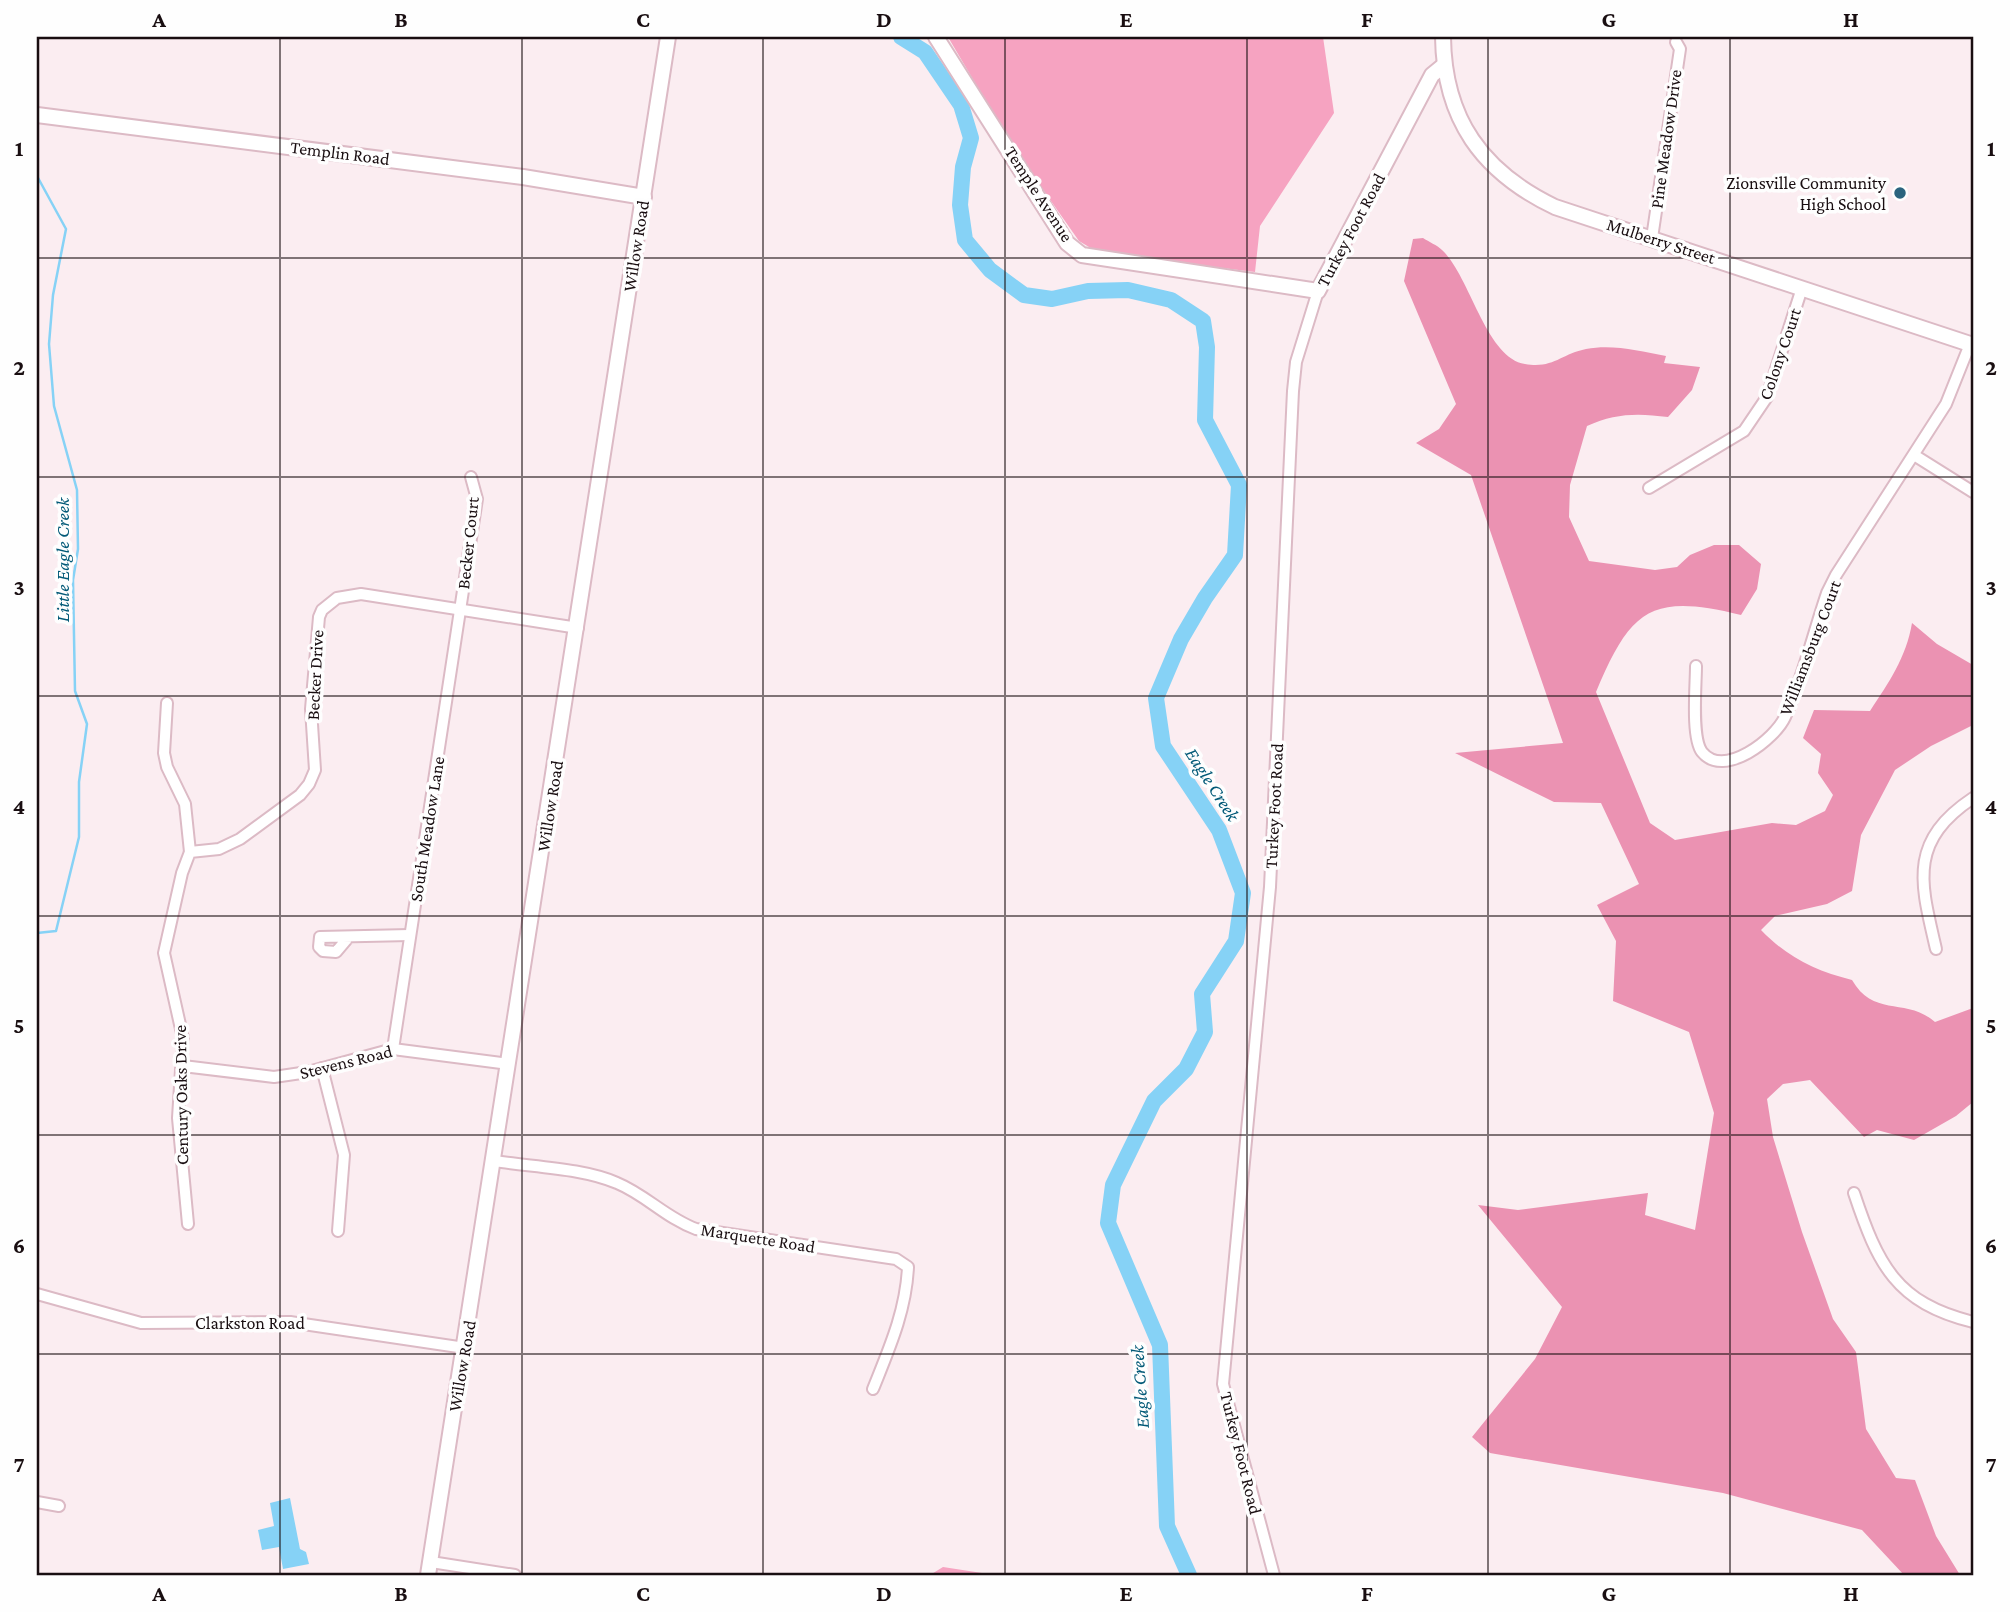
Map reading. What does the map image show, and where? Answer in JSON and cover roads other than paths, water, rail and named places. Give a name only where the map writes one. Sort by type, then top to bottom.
[{"type":"street","name":"Willow Road","points":[[430,1568],[668,37]]},
{"type":"street","name":"Temple Avenue","points":[[936,37],[1067,243],[1082,255],[1318,291]]},
{"type":"street","name":"Mulberry Street","points":[[1443,37],[1443,66],[1464,125],[1485,156],[1513,185],[1555,207],[1972,344]]},
{"type":"street","name":"Pine Meadow Drive","points":[[1652,237],[1679,49],[1675,42]]},
{"type":"street","name":"Turkey Foot Road","points":[[1273,1575],[1223,1384],[1270,887],[1296,362],[1318,291],[1432,75],[1443,66]]},
{"type":"street","name":"Templin Road","points":[[40,115],[523,177],[643,197]]},
{"type":"street","name":"Colony Court","points":[[1649,488],[1744,431],[1751,422],[1767,397],[1802,288]]},
{"type":"street","name":"Williamsburg Court","points":[[1696,666],[1697,740],[1702,752],[1714,759],[1724,760],[1737,758],[1757,749],[1785,717],[1827,593],[1836,575],[1946,404],[1972,344]]},
{"type":"street","points":[[1914,455],[1973,492]]},
{"type":"street","name":"Becker Court","points":[[461,610],[477,499],[471,477]]},
{"type":"street","name":"Becker Drive","points":[[194,851],[219,849],[240,839],[300,795],[309,784],[315,769],[312,688],[319,617],[322,610],[337,598],[361,594],[578,628]]},
{"type":"street","name":"South Meadow Lane","points":[[393,1049],[461,610]]},
{"type":"street","points":[[167,703],[164,753],[167,767],[185,804],[194,851]]},
{"type":"street","points":[[1936,949],[1921,872],[1938,834],[1960,807],[1973,798]]},
{"type":"street","name":"Century Oaks Drive","points":[[188,1224],[179,1145],[183,1066],[180,1014],[164,953],[182,873],[194,851]]},
{"type":"street","points":[[347,939],[410,934]]},
{"type":"street","name":"Stevens Road","points":[[183,1066],[274,1077],[322,1069],[393,1049],[509,1064]]},
{"type":"street","points":[[322,1069],[344,1155],[338,1231]]},
{"type":"street","name":"Marquette Road","points":[[495,1161],[605,1178],[625,1186],[671,1219],[696,1229],[896,1259],[908,1267],[903,1310],[873,1389]]},
{"type":"street","points":[[1854,1194],[1875,1251],[1892,1279],[1932,1309],[1973,1322]]},
{"type":"street","name":"Clarkston Road","points":[[37,1294],[141,1323],[290,1322],[465,1348]]},
{"type":"street","points":[[37,1502],[59,1506]]},
{"type":"street","points":[[430,1568],[515,1575]]},
{"type":"water","points":[[290,1498],[300,1549],[306,1552],[309,1564],[283,1569],[279,1547],[262,1550],[258,1530],[274,1526],[270,1503]]},
{"type":"waterway","name":"Eagle Creek","points":[[901,37],[925,52],[961,105],[971,138],[963,167],[960,205],[965,240],[990,270],[1024,295],[1052,299],[1088,291],[1128,290],[1171,300],[1203,321],[1207,347],[1205,420],[1239,485],[1235,555],[1181,639],[1156,698],[1163,746],[1219,830],[1243,893],[1236,941],[1202,994],[1205,1032],[1186,1069],[1154,1101],[1113,1185],[1108,1223],[1160,1345],[1167,1526],[1189,1575]]},
{"type":"waterway","name":"Little Eagle Creek","points":[[37,176],[66,229],[53,295],[49,344],[54,406],[77,490],[78,549],[73,580],[75,691],[87,724],[79,782],[79,837],[56,931],[37,933]]},
{"type":"place","name":"Zionsville Community High School","points":[[1900,193]]}]
